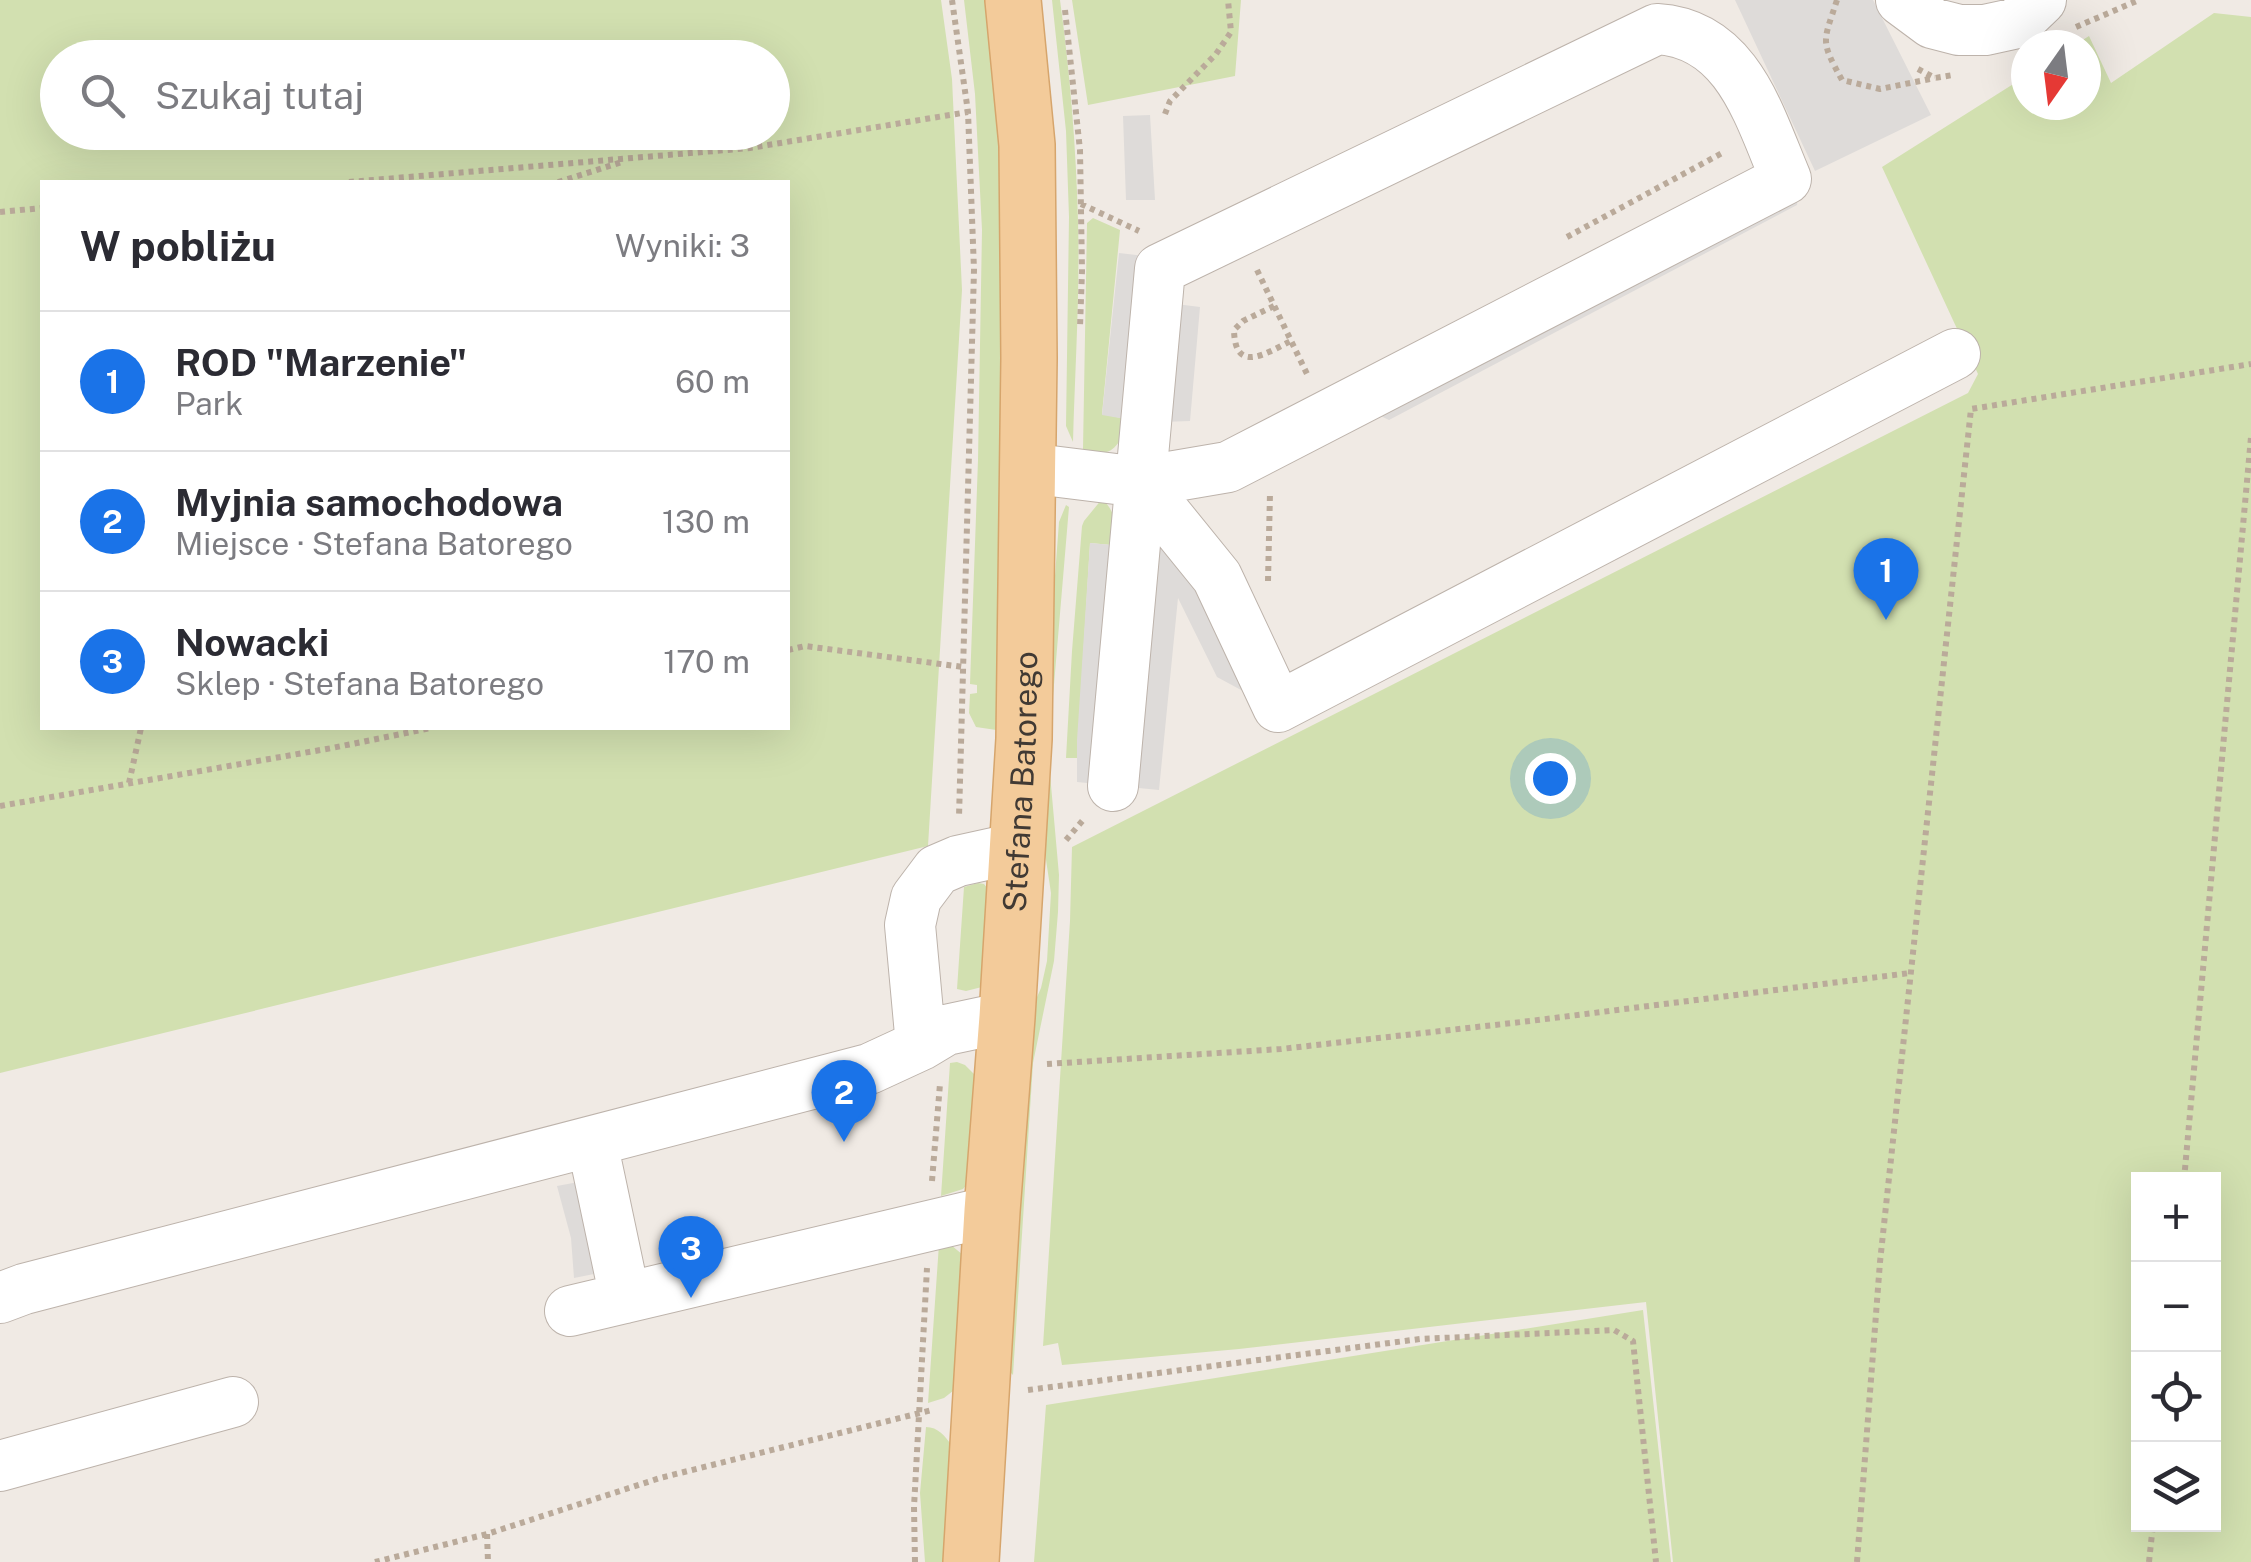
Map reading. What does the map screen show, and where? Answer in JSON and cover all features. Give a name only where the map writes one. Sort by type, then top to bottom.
[{"type":"main road","name":"Stefana Batorego","points":[[971,1562],[1024,739],[1029,358],[1027,145],[1013,0]]},
{"type":"lane","points":[[1901,0],[1932,22],[1959,30],[1985,30],[2051,18]]},
{"type":"lane","points":[[1027,468],[1140,482],[1228,467],[1786,180],[1744,83],[1704,43],[1676,30],[1656,28],[1160,269],[1140,482],[1113,786]]},
{"type":"lane","points":[[1140,482],[1217,577],[1278,707],[1955,354]]},
{"type":"lane","points":[[933,1038],[910,925],[916,898],[937,870],[958,860],[1017,848]]},
{"type":"lane","points":[[0,1298],[869,1069],[933,1038],[1007,1018]]},
{"type":"lane","points":[[592,1142],[626,1298]]},
{"type":"lane","points":[[570,1310],[992,1211]]},
{"type":"lane","points":[[0,1466],[233,1402]]},
{"type":"path","points":[[952,0],[968,112],[974,270],[958,860]]},
{"type":"path","points":[[1166,114],[1170,101],[1216,54],[1231,32],[1228,0]]},
{"type":"path","points":[[1837,0],[1824,40],[1842,80],[1880,89],[1935,78]]},
{"type":"path","points":[[2051,18],[2077,26],[2139,0]]},
{"type":"path","points":[[790,141],[968,112]]},
{"type":"path","points":[[374,180],[727,150]]},
{"type":"path","points":[[1551,246],[1724,152]]},
{"type":"path","points":[[564,180],[633,158]]},
{"type":"path","points":[[1081,204],[1145,234]]},
{"type":"path","points":[[0,212],[40,208]]},
{"type":"path","points":[[1238,232],[1308,377]]},
{"type":"path","points":[[1274,306],[1237,326],[1234,334],[1239,352],[1254,358],[1291,342]]},
{"type":"path","points":[[1856,1562],[1880,1262],[1971,409],[2251,364]]},
{"type":"path","points":[[2185,1172],[2251,437]]},
{"type":"path","points":[[1268,589],[1275,443]]},
{"type":"path","points":[[790,650],[804,646],[963,667]]},
{"type":"path","points":[[129,784],[141,730]]},
{"type":"path","points":[[0,806],[420,730]]},
{"type":"path","points":[[1056,1064],[1300,1047],[1910,974]]},
{"type":"path","points":[[916,1562],[918,1413],[937,1110],[933,1038]]},
{"type":"path","points":[[375,1562],[488,1534],[660,1478],[981,1398],[1420,1339],[1614,1330],[1633,1341],[1656,1562]]},
{"type":"path","points":[[2150,1562],[2152,1532]]},
{"type":"path","points":[[488,1534],[488,1562]]},
{"type":"green space","points":[[0,0],[941,0],[952,79],[962,290],[928,846],[0,1073]]},
{"type":"green space","points":[[964,0],[990,0],[1004,145],[1003,731],[976,727],[969,713],[970,694],[977,693],[977,685],[970,684],[982,230],[975,94]]},
{"type":"green space","points":[[1052,0],[1060,0],[1076,166],[1078,276],[1073,442],[1066,426],[1066,131]]},
{"type":"green space","points":[[1072,0],[1241,0],[1235,76],[1088,105]]},
{"type":"green space","points":[[2214,13],[2251,17],[2251,1562],[1673,1562],[1646,1302],[1239,1349],[1062,1365],[1058,1343],[1043,1346],[1072,847],[1968,393],[1978,374],[1882,167],[2011,85],[2011,120],[2101,120],[2101,62],[2111,83]]},
{"type":"green space","points":[[1093,218],[1120,230],[1102,414],[1131,420],[1114,448],[1102,453],[1083,449],[1087,223]]},
{"type":"green space","points":[[1102,499],[1113,515],[1114,532],[1111,545],[1090,543],[1077,758],[1066,758],[1082,526]]},
{"type":"green space","points":[[1066,505],[1069,507],[1050,732],[1052,616],[1059,522]]},
{"type":"green space","points":[[1043,774],[1050,774],[1059,875],[1058,912],[1054,961],[1033,1063],[1013,1375],[1009,1371],[1030,1013],[1047,961],[1051,893],[1043,840]]},
{"type":"green space","points":[[978,883],[989,890],[982,987],[966,991],[957,989],[964,887]]},
{"type":"green space","points":[[957,1062],[975,1075],[969,1182],[963,1189],[941,1196],[950,1063]]},
{"type":"green space","points":[[939,1244],[951,1245],[963,1255],[958,1387],[944,1398],[928,1403]]},
{"type":"green space","points":[[1643,1310],[1671,1562],[1034,1562],[1046,1405]]},
{"type":"green space","points":[[926,1427],[938,1430],[952,1446],[948,1562],[925,1562],[920,1493]]},
{"type":"shaded area","points":[[1735,0],[1873,0],[1931,115],[1815,171]]},
{"type":"shaded area","points":[[1150,115],[1155,200],[1126,200],[1123,116]]},
{"type":"shaded area","points":[[1800,180],[1797,205],[1389,420],[1368,410]]},
{"type":"shaded area","points":[[1119,253],[1145,256],[1131,420],[1102,415]]},
{"type":"shaded area","points":[[1168,303],[1200,307],[1190,421],[1162,422]]},
{"type":"shaded area","points":[[1187,529],[1254,697],[1217,677],[1178,598],[1159,790],[1077,782],[1090,543],[1112,545]]},
{"type":"shaded area","points":[[589,1180],[604,1272],[574,1278],[571,1238],[557,1186]]},
{"type":"place","name":"ROD \"Marzenie\"","points":[[1886,620]]},
{"type":"place","name":"Myjnia samochodowa","points":[[844,1142]]},
{"type":"place","name":"Nowacki","points":[[691,1298]]}]
